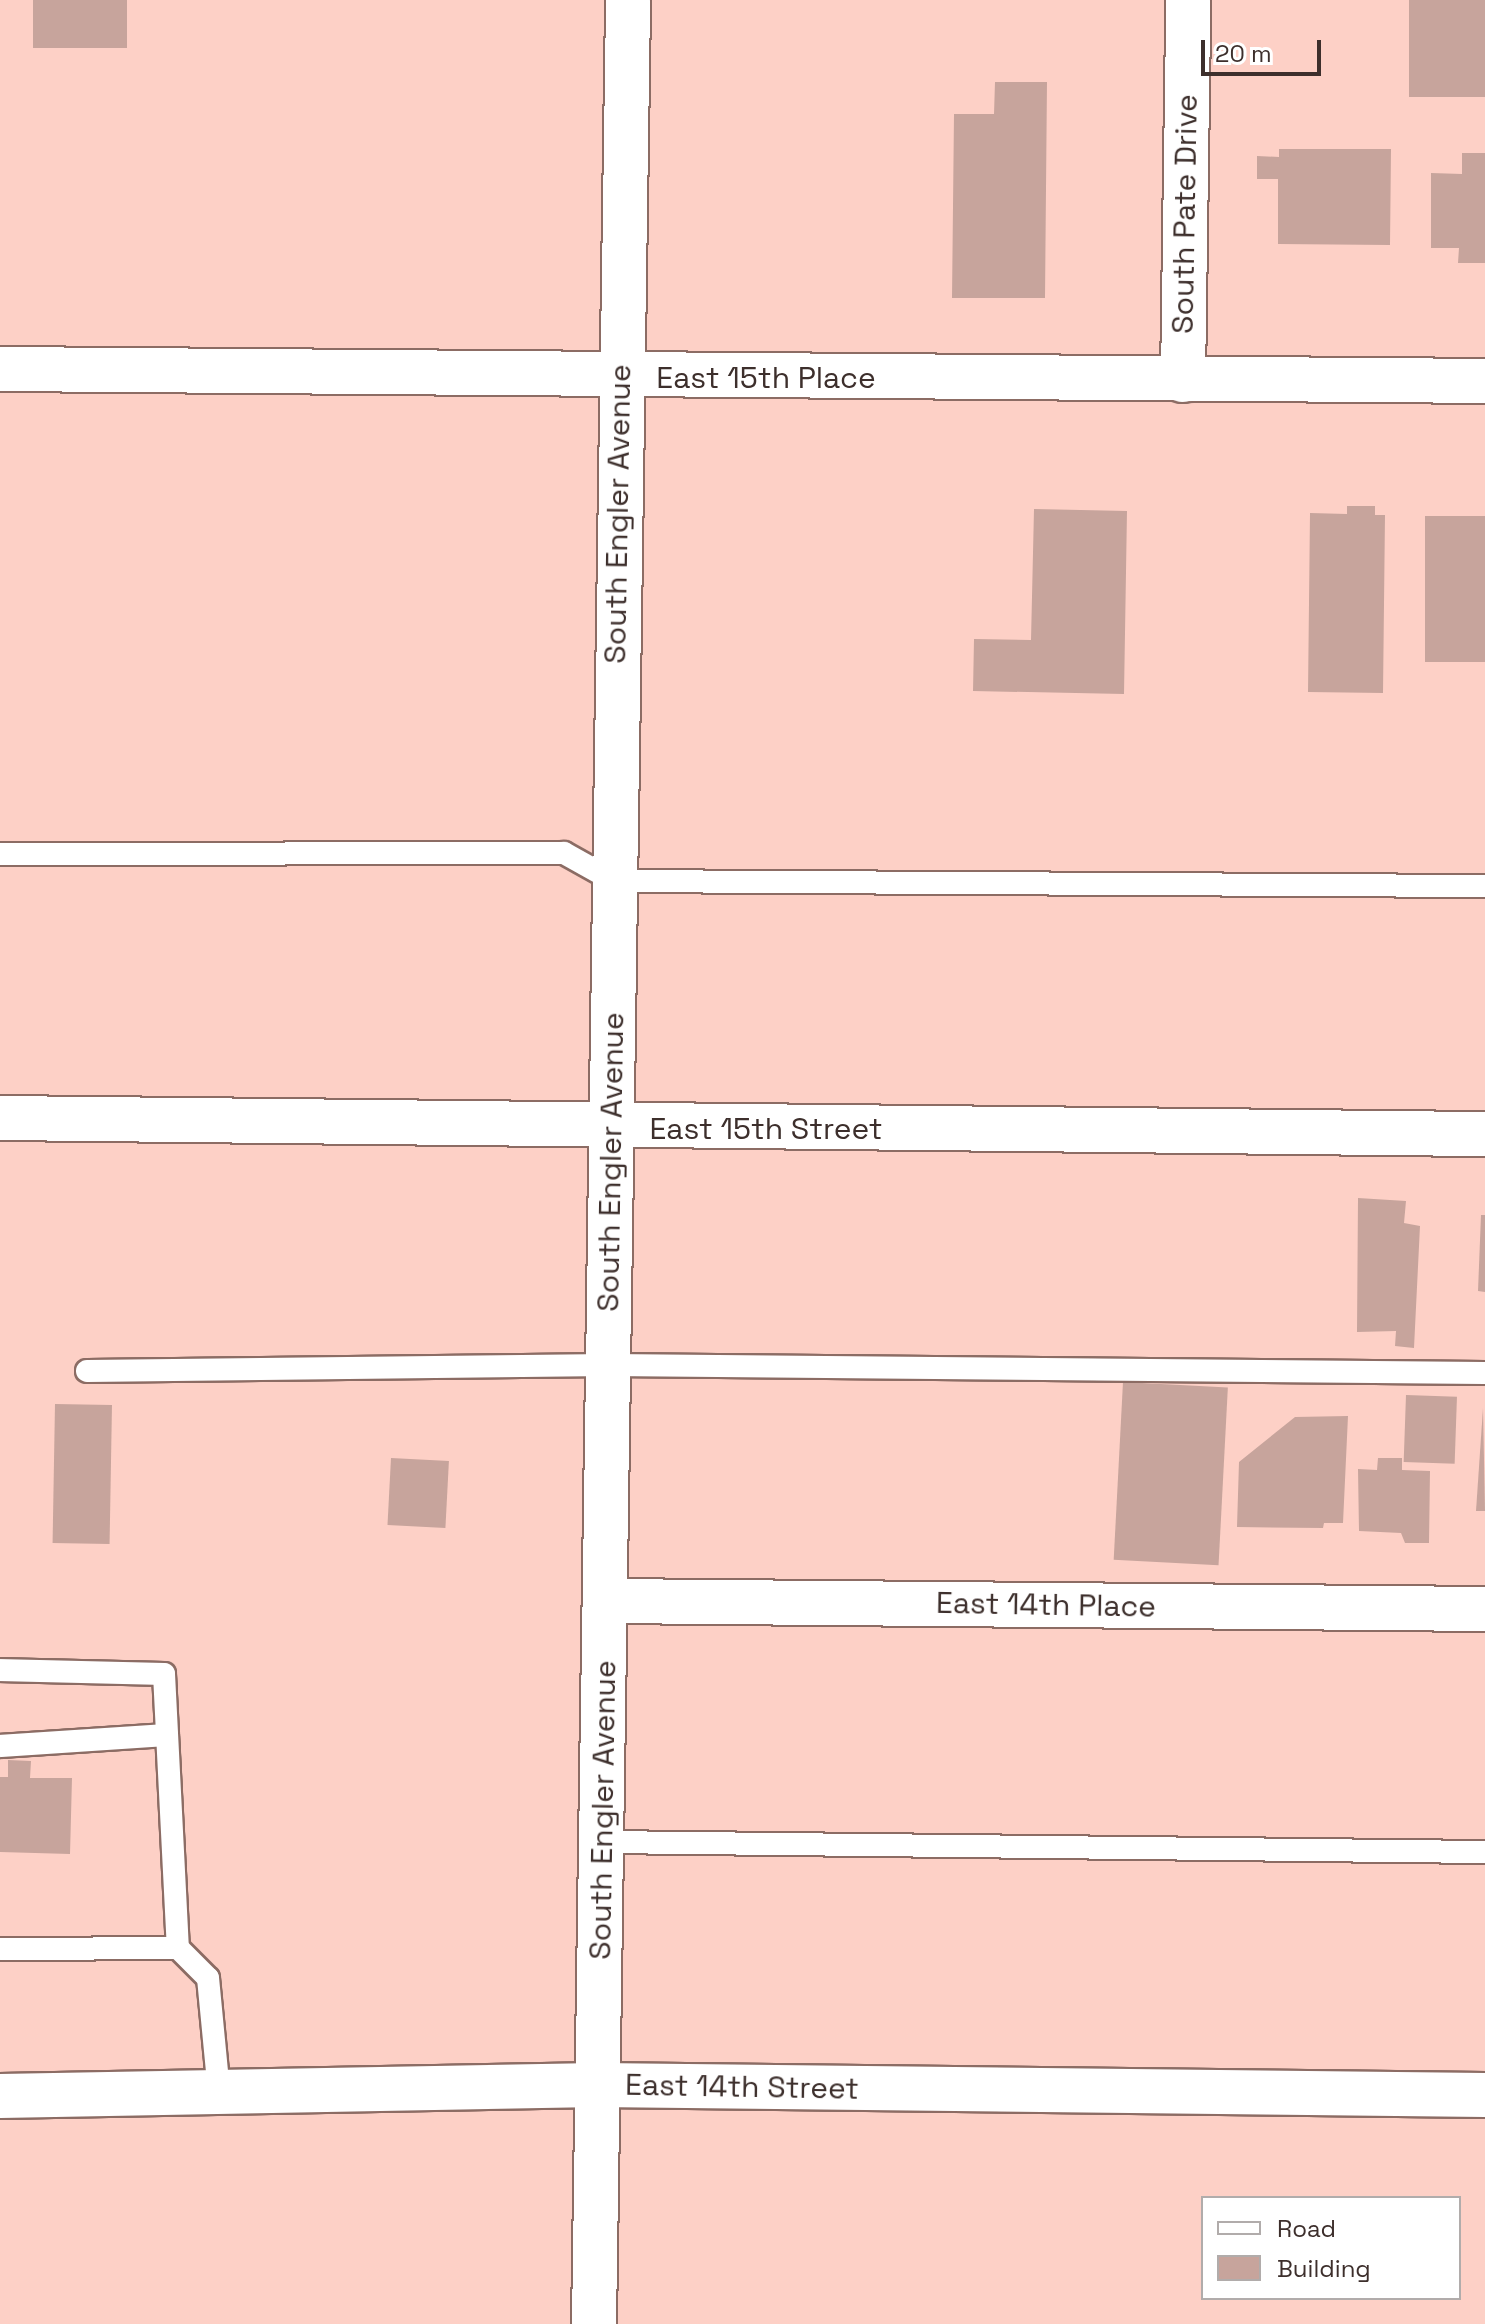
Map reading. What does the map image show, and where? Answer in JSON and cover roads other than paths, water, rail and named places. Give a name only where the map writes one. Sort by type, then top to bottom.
[{"type":"street","name":"South Engler Avenue","points":[[594,2324],[607,1601],[620,378],[628,0]]},
{"type":"street","name":"South Pate Drive","points":[[1183,380],[1188,0]]},
{"type":"street","name":"East 15th Place","points":[[0,369],[620,378],[1485,381]]},
{"type":"street","name":"East 15th Street","points":[[0,1118],[611,1127],[1485,1134]]},
{"type":"street","name":"East 14th Place","points":[[607,1601],[1485,1609]]},
{"type":"street","name":"East 14th Street","points":[[0,2096],[597,2085],[1485,2095]]},
{"type":"lane","points":[[0,854],[564,853],[614,881],[1485,886]]},
{"type":"lane","points":[[87,1371],[609,1365],[1485,1373]]},
{"type":"lane","points":[[0,1670],[164,1674],[178,1948],[208,1978],[219,2092]]},
{"type":"lane","points":[[0,1746],[167,1735]]},
{"type":"lane","points":[[603,1842],[1485,1852]]},
{"type":"lane","points":[[0,1949],[178,1948]]}]
